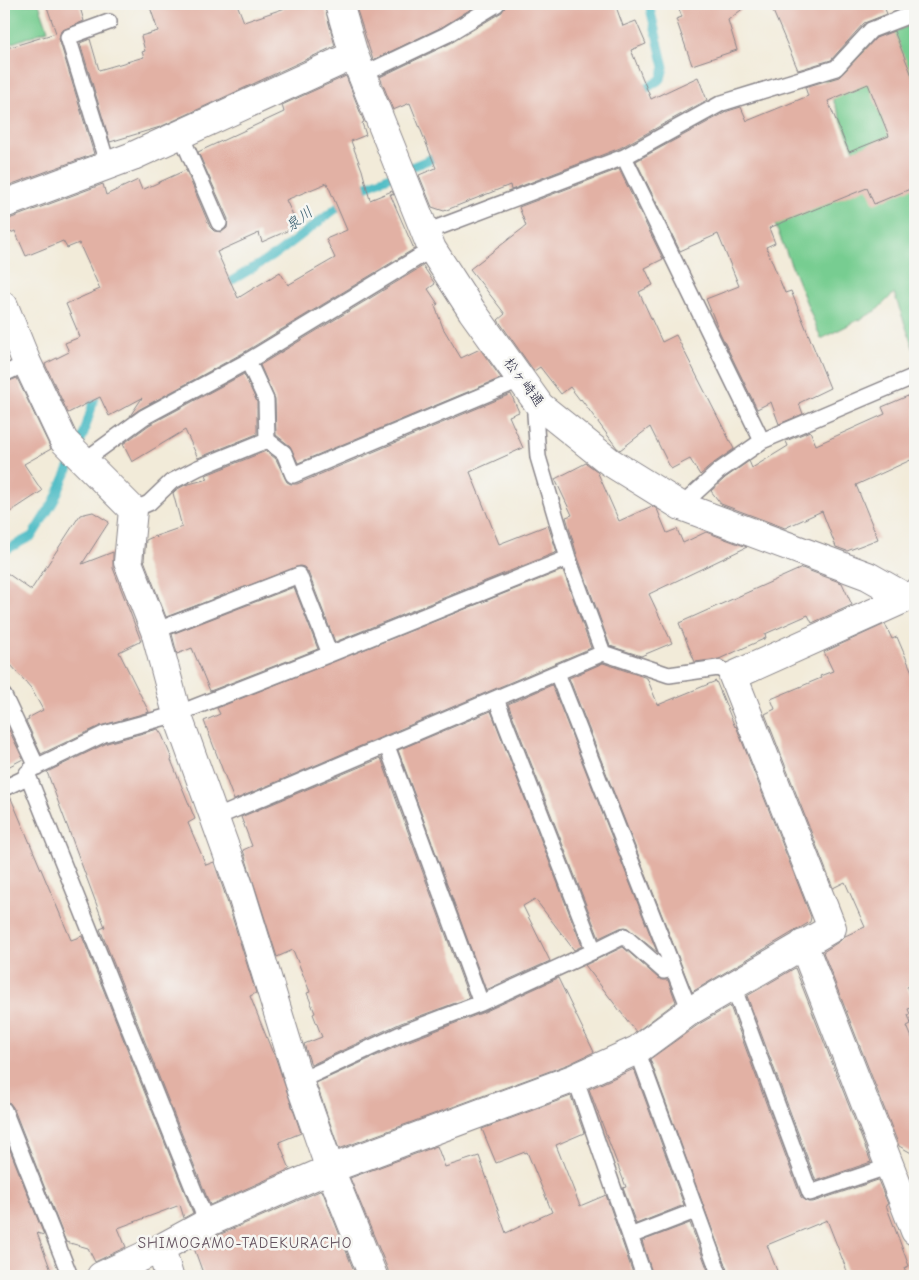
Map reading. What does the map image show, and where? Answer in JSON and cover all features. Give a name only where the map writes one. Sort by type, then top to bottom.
[{"type":"street","name":"松ヶ崎通","points":[[339,4],[358,65],[429,241],[472,311],[540,406],[610,462],[681,506],[868,576],[913,602]]},
{"type":"street","points":[[4,204],[108,166],[358,65]]},
{"type":"street","points":[[4,306],[15,368],[64,441],[134,510],[128,562],[155,631],[177,714],[238,886],[299,1080],[330,1169],[373,1276]]},
{"type":"street","points":[[101,1276],[161,1248],[207,1223],[330,1169],[575,1078],[637,1050],[690,1011],[832,928],[733,676],[913,602]]},
{"type":"street","points":[[802,944],[901,1175],[915,1231]]},
{"type":"street","points":[[161,1248],[169,1276]]},
{"type":"lane","points":[[358,65],[446,35],[497,4]]},
{"type":"lane","points":[[85,460],[144,417],[248,360],[429,241],[624,157],[722,103],[836,68],[871,30],[915,13]]},
{"type":"lane","points":[[108,166],[68,37],[109,22]]},
{"type":"lane","points":[[181,135],[219,223]]},
{"type":"lane","points":[[624,157],[762,441]]},
{"type":"lane","points":[[248,360],[266,400],[267,440]]},
{"type":"lane","points":[[681,506],[719,471],[762,441],[915,376]]},
{"type":"lane","points":[[267,440],[284,453],[293,475],[522,379]]},
{"type":"lane","points":[[540,406],[535,414],[538,457],[568,558],[603,653]]},
{"type":"lane","points":[[134,510],[149,503],[171,482],[198,468],[267,440]]},
{"type":"lane","points":[[4,788],[24,779],[32,770],[104,734],[177,714],[568,558]]},
{"type":"lane","points":[[155,631],[299,576],[330,654]]},
{"type":"lane","points":[[215,818],[603,653],[669,675],[718,668],[733,676]]},
{"type":"lane","points":[[557,673],[690,1011]]},
{"type":"lane","points":[[4,696],[207,1223]]},
{"type":"lane","points":[[496,699],[594,951]]},
{"type":"lane","points":[[387,746],[482,1002]]},
{"type":"lane","points":[[299,1080],[405,1032],[482,1002],[624,936],[664,971],[673,969]]},
{"type":"lane","points":[[733,986],[810,1193],[901,1175]]},
{"type":"lane","points":[[637,1050],[720,1276]]},
{"type":"lane","points":[[575,1078],[630,1236],[638,1274]]},
{"type":"lane","points":[[4,1110],[10,1144],[70,1276]]},
{"type":"lane","points":[[630,1236],[695,1211]]},
{"type":"green space","points":[[4,4],[39,4],[48,30],[4,46]]},
{"type":"green space","points":[[913,24],[915,26],[915,353],[894,293],[876,311],[821,339],[768,207],[858,160],[824,78],[843,71],[868,43]]},
{"type":"building","points":[[46,4],[79,4],[84,21],[61,31],[59,39],[94,154],[4,187],[4,49],[56,33]]},
{"type":"building","points":[[149,4],[237,4],[244,22],[297,4],[324,4],[335,46],[160,127],[110,142],[80,43],[90,39],[99,70],[144,57],[142,52],[145,51],[141,36],[158,31]]},
{"type":"building","points":[[355,4],[479,4],[442,27],[373,60]]},
{"type":"building","points":[[506,4],[615,4],[623,26],[636,21],[646,44],[631,50],[651,99],[698,77],[707,100],[620,148],[511,190],[510,185],[444,211],[432,207],[419,175],[436,168],[410,103],[393,110],[380,77],[451,43],[502,12]]},
{"type":"building","points":[[677,4],[749,4],[728,20],[737,50],[692,65],[676,19],[682,17]]},
{"type":"building","points":[[770,4],[883,4],[887,14],[864,23],[831,60],[798,70]]},
{"type":"building","points":[[894,31],[915,83],[915,187],[874,204],[867,188],[769,228],[775,243],[766,247],[785,293],[791,291],[830,388],[799,403],[803,414],[779,424],[771,402],[757,409],[720,333],[706,299],[739,286],[718,234],[680,251],[636,161],[728,111],[741,107],[747,121],[808,96],[805,87],[839,77],[876,38]],"holes":[[[868,84],[889,136],[849,152],[828,101]]]},
{"type":"building","points":[[346,76],[364,122],[362,123],[366,135],[351,141],[362,170],[370,200],[392,191],[394,195],[390,194],[414,249],[243,353],[130,416],[142,398],[109,416],[100,397],[68,413],[45,364],[69,352],[65,343],[80,337],[66,304],[100,289],[79,243],[67,248],[63,241],[26,256],[15,231],[4,236],[4,219],[9,219],[103,184],[106,195],[138,180],[142,190],[186,170],[210,227],[214,231],[222,232],[227,228],[228,219],[198,152],[284,112],[282,105]],"holes":[[[327,183],[347,230],[326,239],[335,258],[288,285],[280,272],[238,298],[217,252],[259,233],[262,242],[298,226],[286,200]]]},
{"type":"building","points":[[619,169],[663,259],[645,268],[653,285],[639,292],[662,342],[676,335],[734,449],[700,475],[690,459],[671,469],[650,427],[620,450],[617,448],[570,387],[561,394],[540,367],[534,371],[498,320],[505,314],[470,269],[526,226],[519,207]]},
{"type":"building","points":[[423,266],[435,284],[428,289],[438,304],[435,306],[443,328],[461,358],[480,349],[501,378],[298,463],[290,446],[276,435],[275,399],[260,365]]},
{"type":"building","points":[[244,374],[257,402],[257,434],[198,458],[185,430],[132,462],[123,444],[149,425]]},
{"type":"building","points":[[17,378],[51,449],[24,464],[42,491],[4,516],[4,383]]},
{"type":"building","points":[[915,393],[915,458],[856,485],[878,539],[847,551],[836,547],[822,511],[785,528],[721,504],[711,491],[725,478],[749,461],[752,468],[788,446],[786,441],[810,431],[816,445],[885,414],[882,407]]},
{"type":"building","points":[[511,394],[519,412],[509,416],[523,448],[470,472],[499,544],[548,525],[557,552],[335,642],[308,572],[304,567],[300,566],[166,617],[144,560],[146,540],[155,536],[157,538],[156,536],[182,527],[173,493],[176,490],[185,485],[208,479],[206,475],[266,451],[276,459],[287,482],[297,484]]},
{"type":"building","points":[[586,463],[597,471],[619,521],[652,506],[657,509],[667,533],[677,529],[683,543],[706,532],[747,547],[649,594],[672,643],[641,656],[610,646],[577,555],[566,517],[572,515],[555,479]]},
{"type":"building","points":[[93,512],[109,522],[82,564],[113,552],[113,568],[141,641],[119,652],[149,712],[100,726],[41,754],[26,721],[43,710],[31,688],[4,657],[4,571],[31,590],[80,515]]},
{"type":"building","points":[[802,568],[842,583],[852,605],[812,623],[808,615],[765,634],[766,638],[719,659],[695,662],[679,623]]},
{"type":"building","points":[[563,570],[591,648],[234,800],[204,721],[220,714],[217,708]]},
{"type":"building","points":[[294,587],[318,649],[210,691],[192,648],[177,654],[172,634]]},
{"type":"building","points":[[885,624],[892,639],[897,637],[915,679],[915,984],[907,987],[915,1006],[908,1009],[911,1024],[907,1026],[915,1045],[915,1155],[899,1146],[823,952],[845,936],[865,927],[845,882],[833,888],[765,714],[775,709],[771,699],[833,671],[824,652]]},
{"type":"building","points":[[603,663],[647,678],[658,705],[716,681],[736,726],[811,917],[810,922],[692,992],[569,678]]},
{"type":"building","points":[[552,685],[657,952],[626,927],[599,938],[508,704]]},
{"type":"building","points":[[491,711],[582,946],[574,950],[535,899],[523,906],[550,961],[486,990],[398,750]]},
{"type":"building","points":[[158,729],[172,759],[195,819],[188,823],[206,865],[214,862],[256,993],[250,996],[275,1056],[301,1133],[279,1142],[290,1169],[210,1205],[100,929],[105,927],[47,772],[107,743]]},
{"type":"building","points":[[9,730],[23,759],[4,769],[4,732]]},
{"type":"building","points":[[381,758],[469,998],[401,1023],[311,1065],[304,1044],[322,1037],[307,993],[310,992],[293,950],[277,957],[243,850],[252,846],[241,817]]},
{"type":"building","points":[[10,796],[71,940],[82,936],[193,1213],[184,1218],[180,1205],[118,1228],[126,1247],[95,1262],[88,1248],[66,1242],[13,1107],[9,1102],[4,1101],[4,797]]},
{"type":"building","points":[[623,947],[658,978],[668,980],[676,1002],[636,1032],[585,965]]},
{"type":"building","points":[[795,968],[871,1162],[816,1181],[747,996]]},
{"type":"building","points":[[558,978],[594,1052],[569,1064],[339,1149],[316,1083],[409,1041],[484,1012]]},
{"type":"building","points":[[730,1006],[801,1197],[808,1202],[813,1202],[878,1180],[909,1266],[904,1268],[907,1276],[849,1276],[827,1220],[767,1245],[779,1276],[729,1276],[650,1059],[699,1024]]},
{"type":"building","points":[[634,1069],[684,1205],[636,1224],[623,1188],[626,1187],[589,1089]]},
{"type":"building","points":[[571,1096],[584,1133],[556,1145],[580,1206],[606,1195],[634,1276],[388,1276],[388,1270],[350,1178],[437,1146],[445,1167],[479,1156],[506,1233],[552,1212],[527,1152],[496,1163],[482,1129]]},
{"type":"building","points":[[4,1135],[44,1235],[37,1233],[53,1276],[4,1276]]},
{"type":"building","points":[[322,1190],[356,1276],[204,1276],[194,1248],[214,1237]]},
{"type":"building","points":[[690,1223],[710,1276],[653,1276],[642,1241]]},
{"type":"waterway","name":"泉川","points":[[637,90],[647,88],[661,79],[664,67],[649,4]]},
{"type":"waterway","name":"泉川","points":[[356,193],[365,187],[442,154]]},
{"type":"waterway","name":"泉川","points":[[221,287],[278,253],[346,201]]},
{"type":"waterway","name":"泉川","points":[[4,551],[32,536],[54,501],[83,436],[97,390]]},
{"type":"district","name":"SHIMOGAMO-TADEKURACHO","points":[[245,1243]]}]
